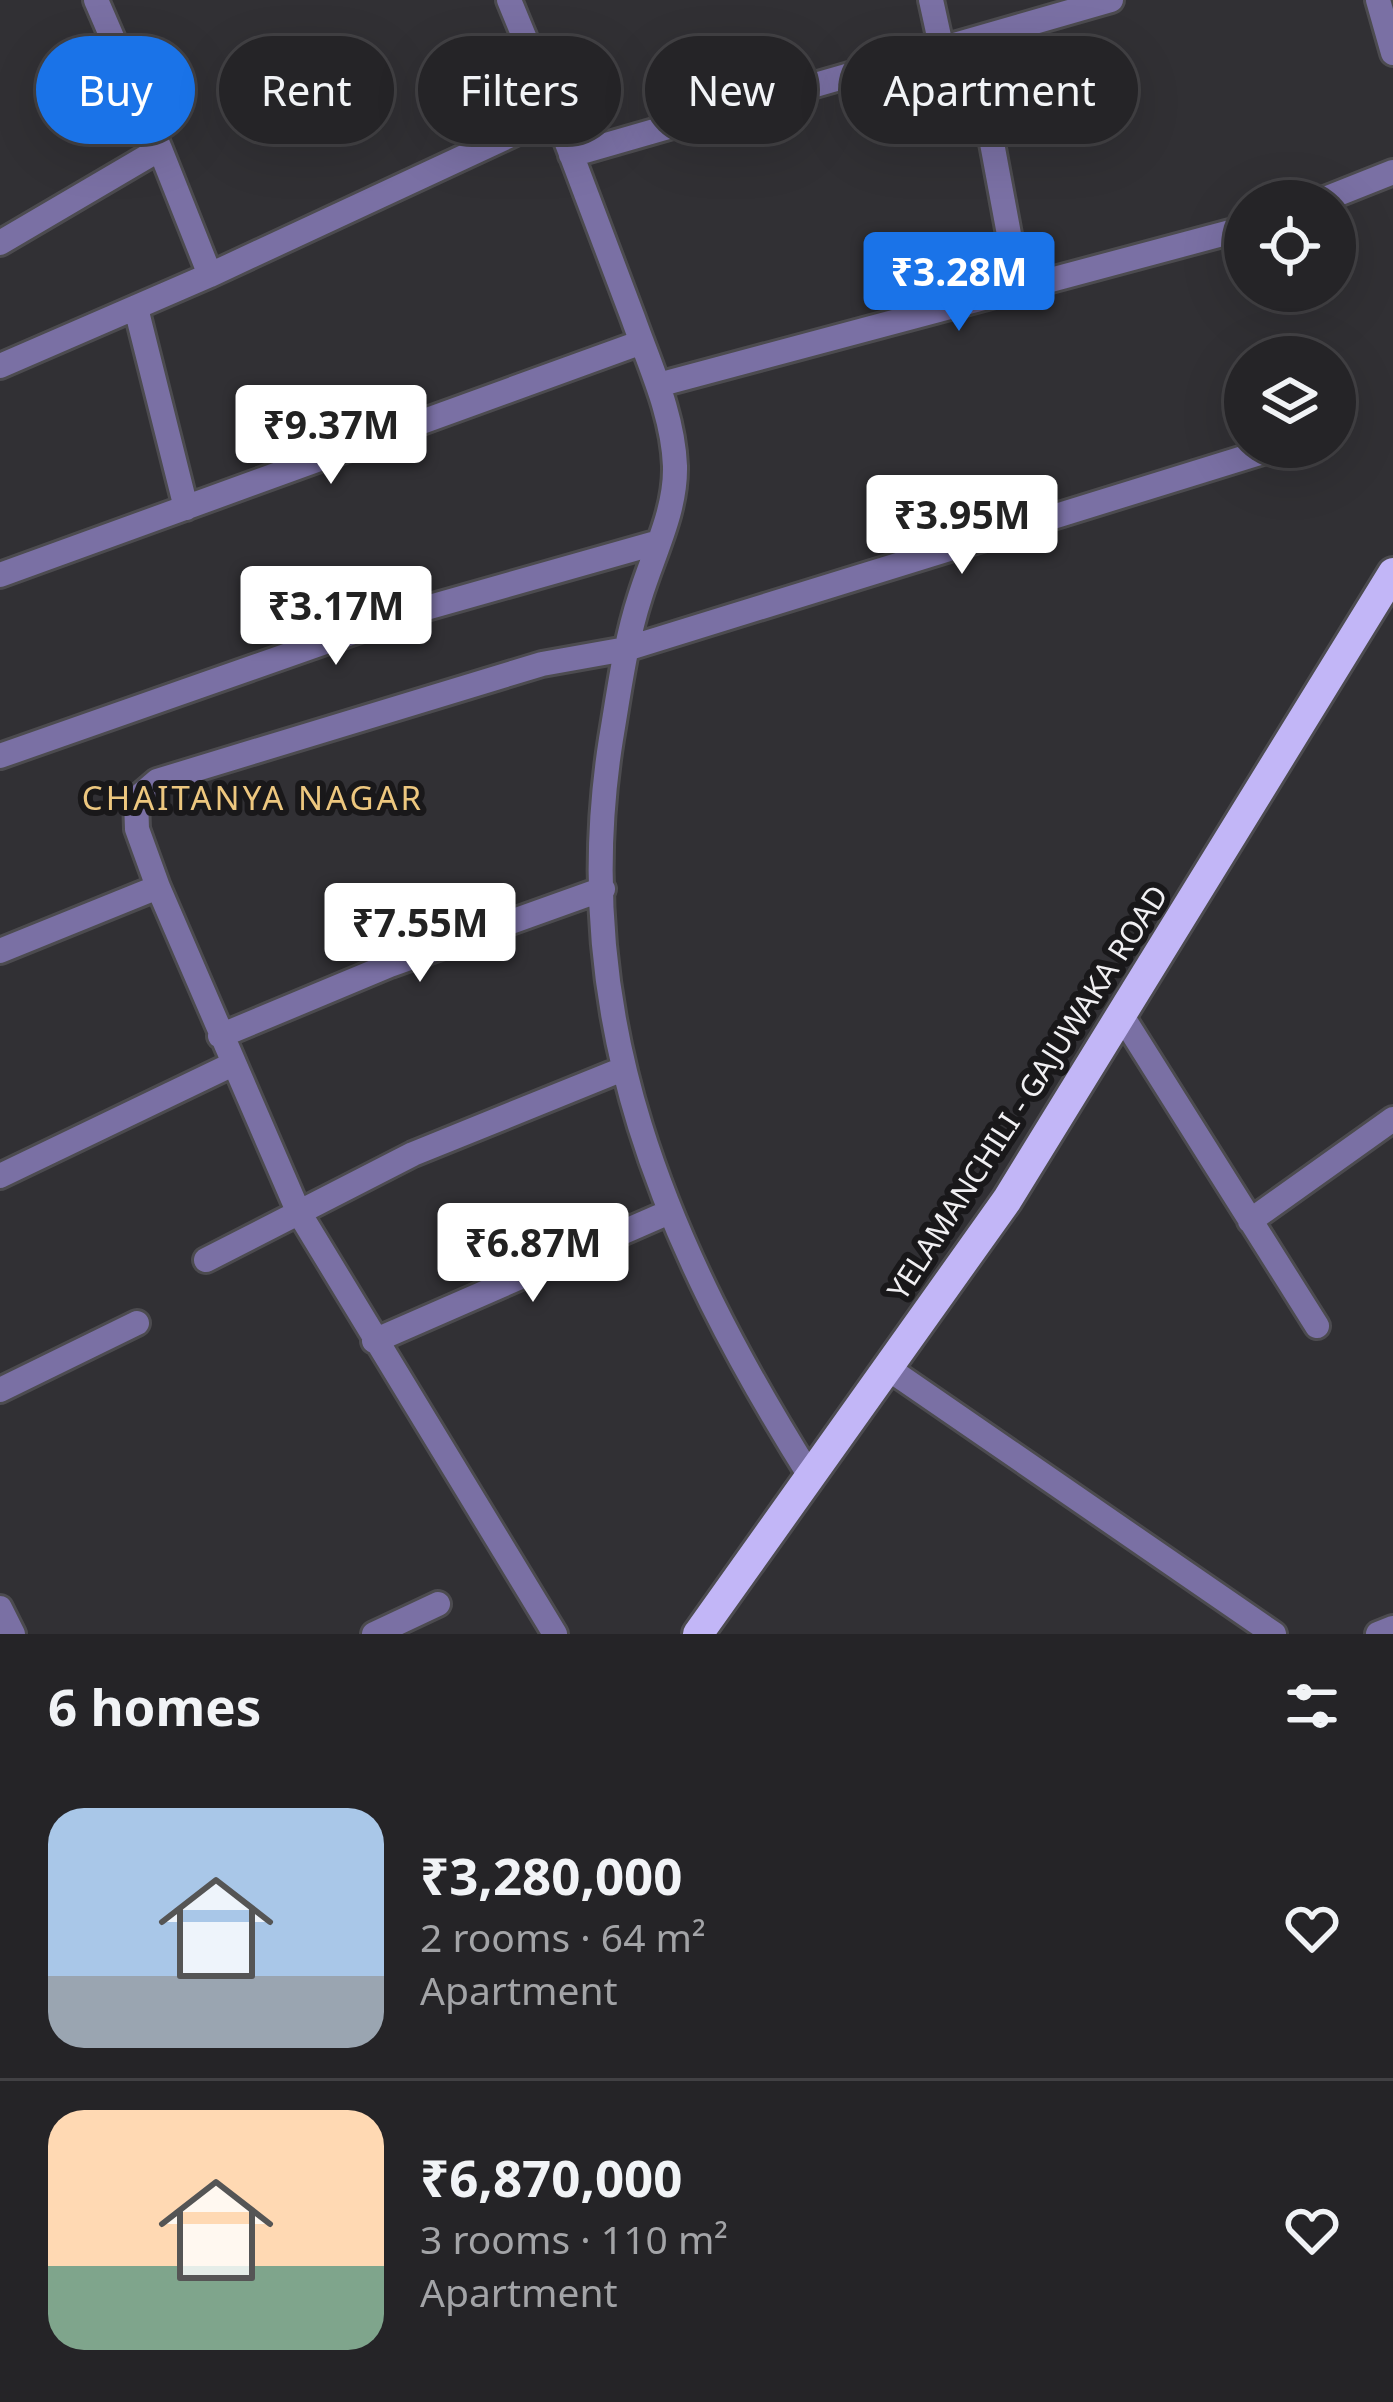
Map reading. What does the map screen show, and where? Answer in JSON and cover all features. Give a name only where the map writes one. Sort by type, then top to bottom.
[{"type":"main road","name":"YELAMANCHILI - GAJUWAKA ROAD","points":[[698,1634],[1007,1200],[1393,573]]},
{"type":"street","points":[[96,0],[210,275]]},
{"type":"street","points":[[508,0],[523,36]]},
{"type":"street","points":[[931,0],[939,36]]},
{"type":"street","points":[[990,36],[1111,0]]},
{"type":"street","points":[[1378,0],[1393,52]]},
{"type":"street","points":[[571,155],[841,79]]},
{"type":"street","points":[[0,366],[492,144]]},
{"type":"street","points":[[567,144],[658,385],[675,468],[659,542],[626,650],[601,832],[623,1070],[667,1213],[741,1363],[810,1475]]},
{"type":"street","points":[[992,144],[1019,288]]},
{"type":"street","points":[[0,243],[160,148]]},
{"type":"street","points":[[1356,187],[1393,172]]},
{"type":"street","points":[[658,385],[1224,234]]},
{"type":"street","points":[[136,308],[186,508]]},
{"type":"street","points":[[0,575],[642,343]]},
{"type":"street","points":[[555,1634],[298,1211],[158,887],[134,814],[136,799],[157,781],[542,664],[626,650],[1224,464]]},
{"type":"street","points":[[0,756],[382,621],[659,542]]},
{"type":"street","points":[[0,951],[158,887]]},
{"type":"street","points":[[220,1036],[389,964],[603,889]]},
{"type":"street","points":[[1122,1016],[1317,1327]]},
{"type":"street","points":[[0,1176],[231,1065]]},
{"type":"street","points":[[206,1259],[413,1154],[623,1070]]},
{"type":"street","points":[[1250,1221],[1393,1119]]},
{"type":"street","points":[[374,1341],[667,1213]]},
{"type":"street","points":[[0,1390],[137,1323]]},
{"type":"street","points":[[890,1369],[1274,1634]]},
{"type":"street","points":[[374,1634],[438,1604]]},
{"type":"street","points":[[0,1608],[13,1634]]},
{"type":"street","points":[[1378,1634],[1393,1628]]},
{"type":"district","name":"CHAITANYA NAGAR","points":[[253,797]]}]
